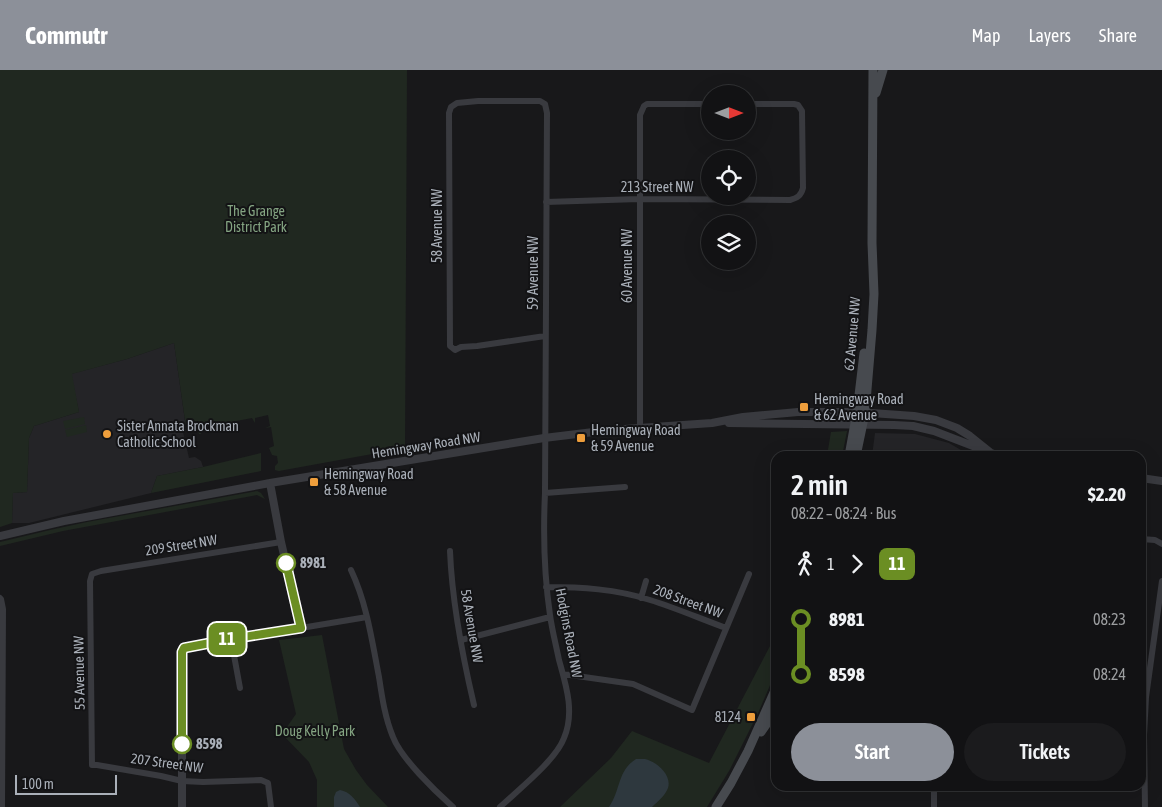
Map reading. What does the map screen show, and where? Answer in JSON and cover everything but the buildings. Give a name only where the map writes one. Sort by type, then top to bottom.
[{"type":"main road","name":"62 Avenue NW","points":[[856,451],[861,412],[872,243],[873,70]]},
{"type":"main road","points":[[873,103],[883,70]]},
{"type":"main road","name":"62 Avenue NW","points":[[851,451],[859,425]]},
{"type":"main road","points":[[716,807],[748,751],[771,699]]},
{"type":"main road","points":[[748,751],[771,717]]},
{"type":"street","name":"58 Avenue NW","points":[[545,336],[461,347],[455,350],[450,346],[449,114],[451,107],[458,103],[478,101],[540,101],[545,104],[546,109]]},
{"type":"street","name":"60 Avenue NW","points":[[640,428],[640,115],[647,104],[701,104]]},
{"type":"street","name":"213 Street NW","points":[[546,202],[639,199],[790,200],[797,198],[802,193],[802,111],[794,104],[756,104]]},
{"type":"street","name":"59 Avenue NW","points":[[544,438],[546,109]]},
{"type":"street","name":"Hemingway Road NW","points":[[0,536],[64,521],[270,483],[544,438],[798,412],[900,414],[936,420],[957,428],[989,451]]},
{"type":"street","name":"Hemingway Road NW","points":[[712,422],[913,426],[934,431],[987,451]]},
{"type":"street","name":"Hodgins Road NW","points":[[500,807],[546,763],[560,746],[565,736],[570,715],[568,694],[550,617],[546,587],[543,533],[545,493],[544,438]]},
{"type":"street","points":[[1146,479],[1162,481]]},
{"type":"street","points":[[270,483],[281,542],[301,628]]},
{"type":"street","points":[[545,493],[625,487]]},
{"type":"street","points":[[1146,539],[1155,540],[1162,544]]},
{"type":"street","name":"209 Street NW","points":[[90,581],[92,574],[101,571],[281,542]]},
{"type":"street","name":"58 Avenue NW","points":[[450,551],[451,578],[474,705]]},
{"type":"street","points":[[351,570],[358,586],[370,628],[386,716],[393,738],[414,767],[453,807]]},
{"type":"street","points":[[563,674],[633,684],[692,710],[749,574]]},
{"type":"street","name":"55 Avenue NW","points":[[90,581],[92,765]]},
{"type":"street","name":"208 Street NW","points":[[641,598],[646,581]]},
{"type":"street","points":[[1146,697],[1162,581]]},
{"type":"street","name":"208 Street NW","points":[[546,587],[596,588],[649,599],[726,628]]},
{"type":"street","points":[[0,598],[3,609],[2,807]]},
{"type":"street","points":[[182,807],[182,652],[184,648],[367,617]]},
{"type":"street","points":[[461,640],[550,617]]},
{"type":"street","points":[[231,639],[240,688]]},
{"type":"street","name":"207 Street NW","points":[[92,765],[182,781],[261,780],[268,783],[271,807]]},
{"type":"street","points":[[934,791],[934,807]]},
{"type":"street","points":[[1145,791],[1145,807]]},
{"type":"shaded area","name":"Sister Annata Brockman Catholic School","points":[[174,343],[186,428],[183,432],[189,458],[195,457],[201,461],[203,467],[157,476],[151,493],[29,523],[12,523],[13,493],[27,492],[29,438],[34,426],[79,412],[71,374],[127,359]]},
{"type":"shaded area","points":[[875,433],[915,434],[949,443],[963,451],[873,451]]},
{"type":"shaded area","points":[[636,759],[645,759],[659,766],[668,778],[667,791],[652,807],[609,807],[625,769]]},
{"type":"shaded area","points":[[340,790],[352,796],[360,807],[334,807],[334,797],[336,792]]},
{"type":"green space","name":"The Grange District Park","points":[[0,70],[407,70],[405,448],[279,471],[275,470],[275,466],[278,463],[277,456],[272,455],[269,448],[274,446],[271,427],[265,428],[270,426],[268,415],[255,418],[255,423],[252,418],[200,428],[201,434],[199,434],[197,428],[183,432],[186,427],[174,343],[127,359],[72,374],[79,412],[34,426],[29,438],[27,492],[13,493],[12,523],[0,527]]},
{"type":"green space","points":[[84,417],[85,424],[65,429],[63,421]]},
{"type":"green space","points":[[86,425],[87,432],[67,437],[65,430]]},
{"type":"green space","points":[[847,431],[843,451],[828,451],[831,432]]},
{"type":"green space","points":[[261,453],[261,471],[151,493],[157,476]]},
{"type":"green space","points":[[257,491],[265,499],[257,495],[63,531],[0,546],[0,542],[87,522]]},
{"type":"green space","name":"Doug Kelly Park","points":[[322,635],[344,749],[367,785],[388,807],[317,807],[317,780],[309,762],[282,734],[296,714],[279,640]]},
{"type":"green space","points":[[771,643],[771,683],[729,771],[707,807],[560,807],[611,758],[632,731],[709,763]]},
{"type":"bus line","name":"11","points":[[182,744],[182,652],[184,648],[301,628],[286,563]]},
{"type":"place","name":"Hemingway Road & 62 Avenue","points":[[804,407]]},
{"type":"place","name":"Sister Annata Brockman Catholic School","points":[[107,434]]},
{"type":"place","name":"Hemingway Road & 59 Avenue","points":[[581,438]]},
{"type":"place","name":"Hemingway Road & 58 Avenue","points":[[314,482]]},
{"type":"place","name":"8981","points":[[286,563]]},
{"type":"place","name":"8124","points":[[751,717]]},
{"type":"place","name":"8598","points":[[182,744]]}]
